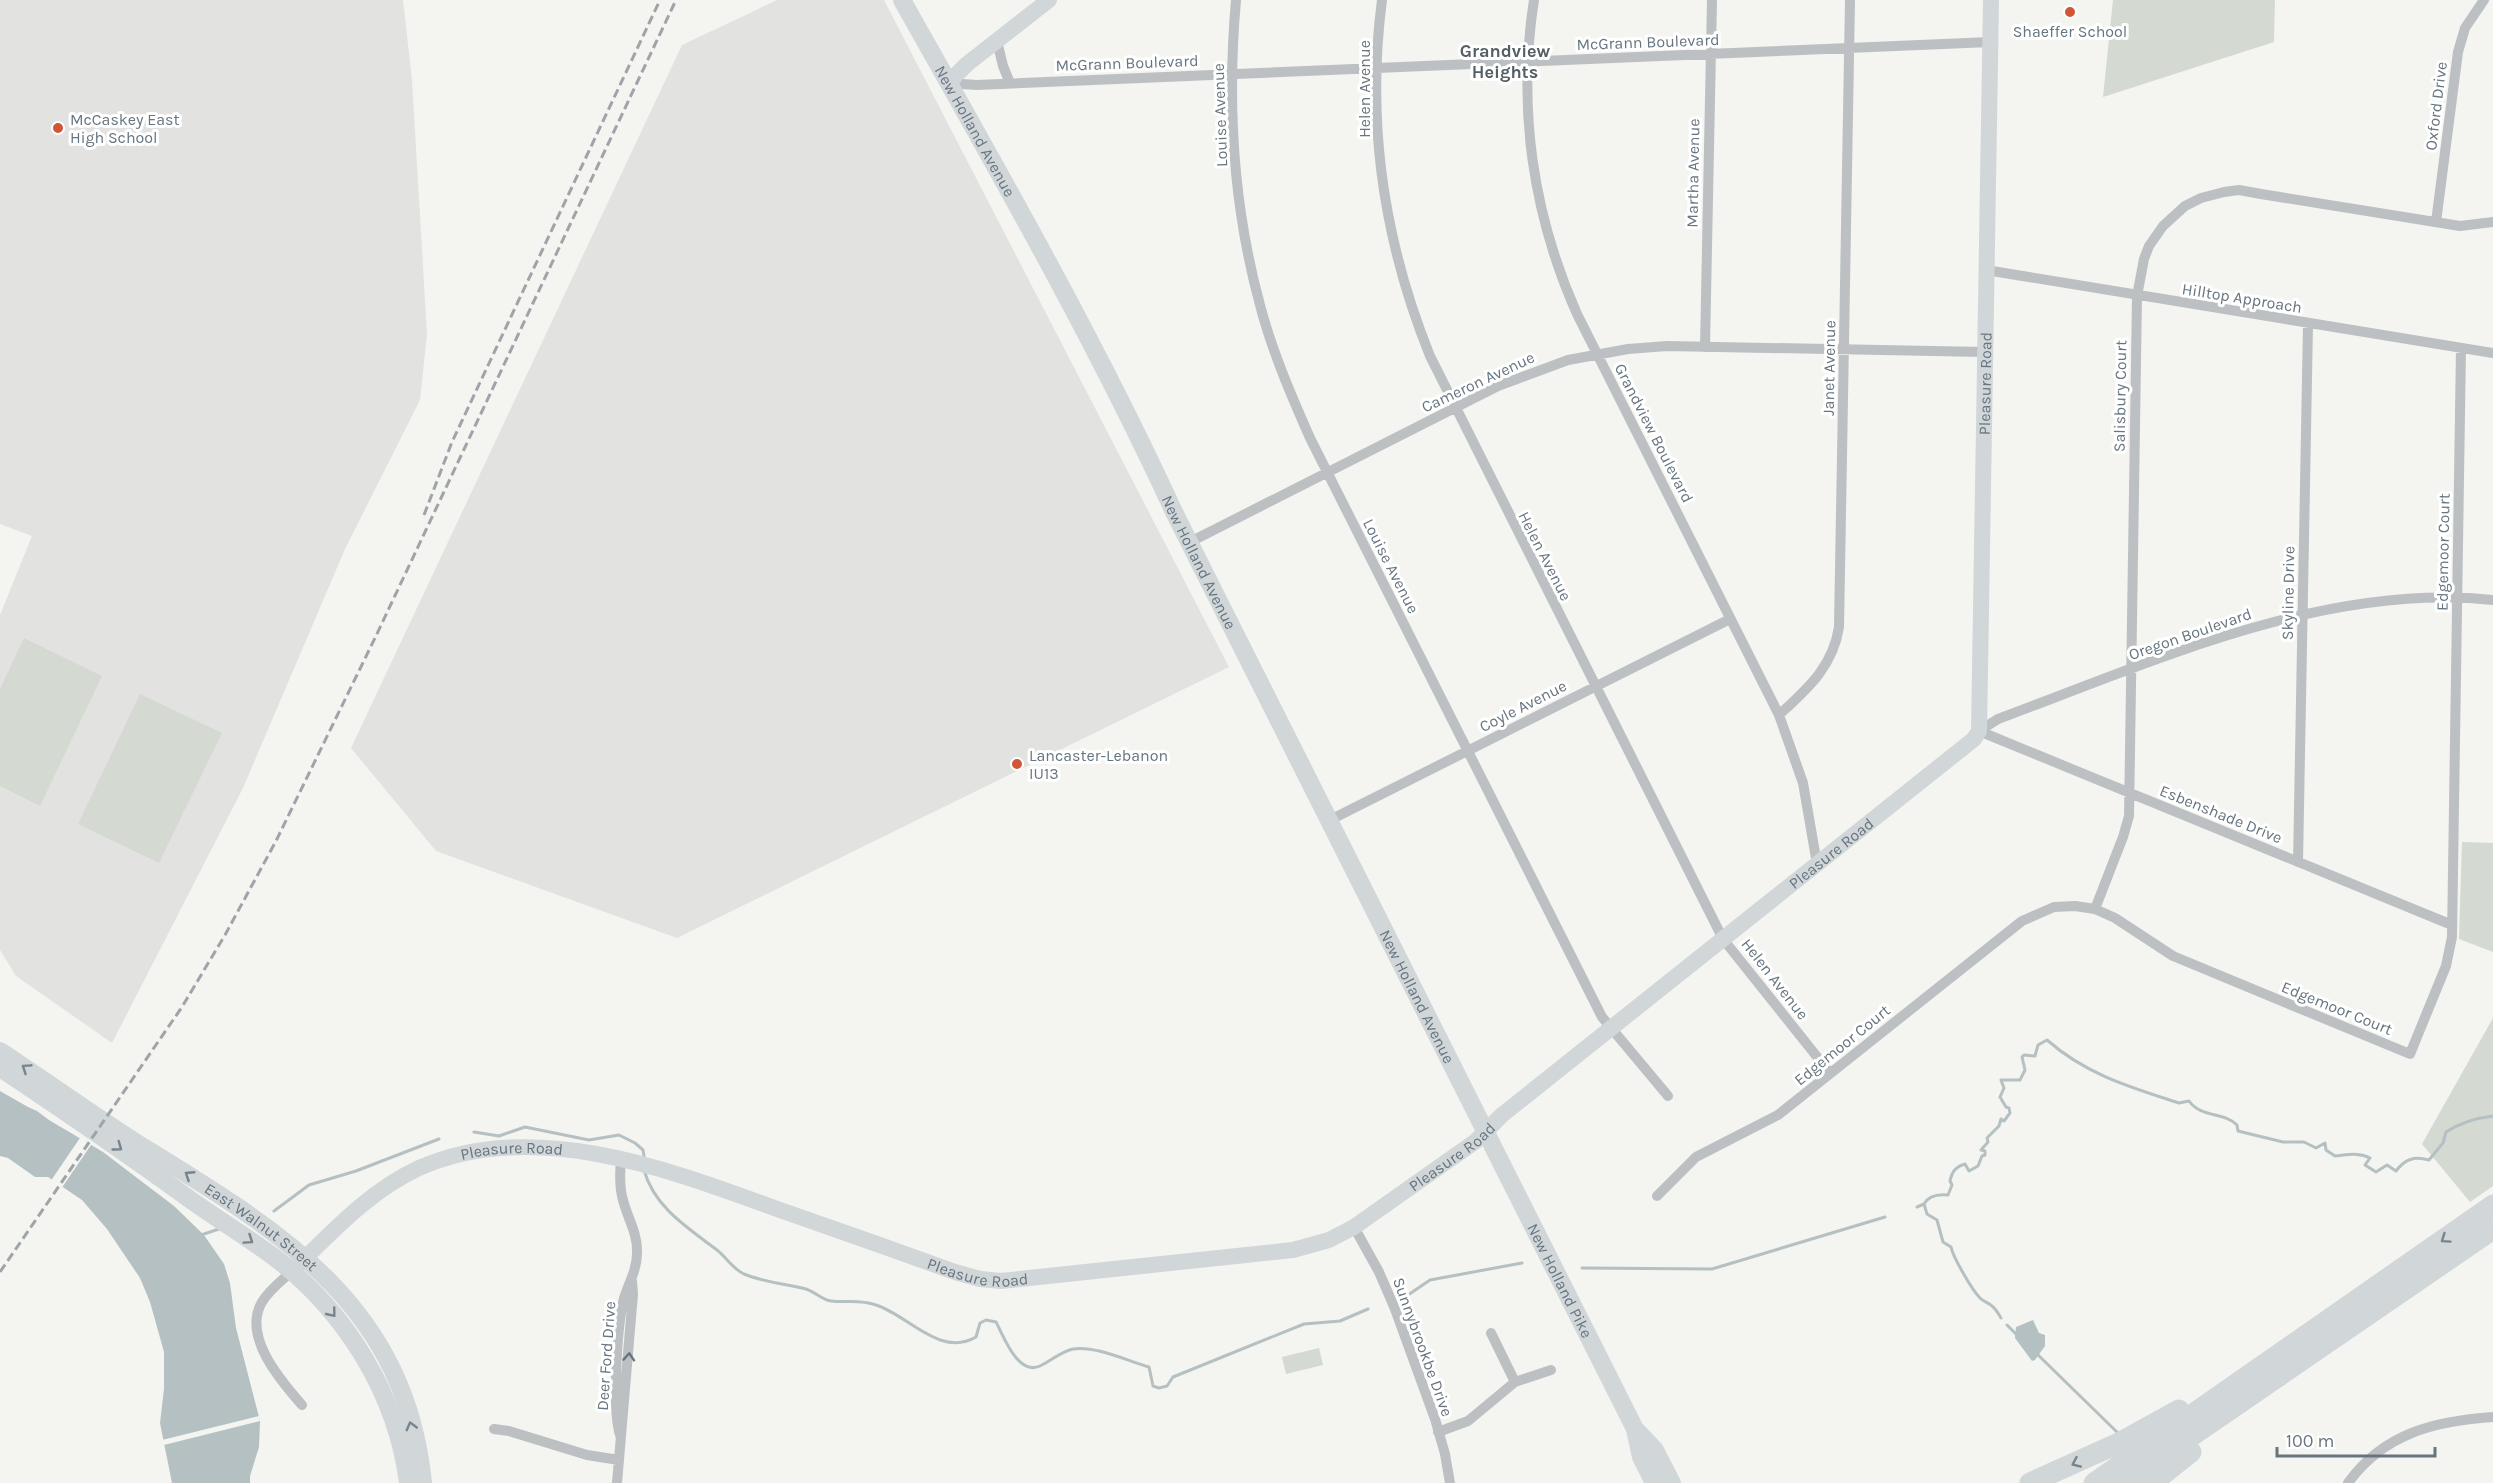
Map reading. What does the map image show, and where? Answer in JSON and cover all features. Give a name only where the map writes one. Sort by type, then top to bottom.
[{"type":"highway","points":[[2123,1483],[2146,1460],[2269,1360],[2493,1205]]},
{"type":"highway","points":[[2094,1483],[2146,1460],[2493,1229]]},
{"type":"highway","points":[[2030,1483],[2146,1460]]},
{"type":"main road","name":"New Holland Avenue","points":[[902,0],[1085,328],[1190,542],[1487,1130]]},
{"type":"main road","name":"East Walnut Street","points":[[0,1051],[277,1235],[306,1257],[330,1280],[353,1307],[389,1364],[408,1413],[423,1483]]},
{"type":"main road","name":"East Walnut Street","points":[[0,1068],[107,1139],[291,1272],[328,1307],[369,1367],[392,1416],[402,1448],[408,1483]]},
{"type":"main road","name":"New Holland Pike","points":[[1487,1130],[1635,1428],[1641,1457],[1654,1483]]},
{"type":"main road","name":"New Holland Pike","points":[[1635,1428],[1655,1450],[1672,1483]]},
{"type":"street","points":[[948,83],[967,64],[1049,0]]},
{"type":"street","name":"Louise Avenue","points":[[1236,0],[1232,74],[1233,126],[1239,196],[1260,306],[1282,371],[1328,472],[1602,1017],[1668,1096]]},
{"type":"street","name":"Helen Avenue","points":[[1382,0],[1377,68],[1377,134],[1395,252],[1419,330],[1454,408],[1723,939],[1830,1073]]},
{"type":"street","name":"Grandview Boulevard","points":[[1534,0],[1527,62],[1528,116],[1538,195],[1547,232],[1566,288],[1597,353],[1779,715],[1803,783],[1817,864]]},
{"type":"street","name":"Martha Avenue","points":[[1705,347],[1712,0]]},
{"type":"street","name":"Janet Avenue","points":[[1779,715],[1823,672],[1838,639],[1850,0]]},
{"type":"street","name":"Pleasure Road","points":[[302,1405],[263,1351],[256,1330],[256,1316],[262,1303],[306,1257],[367,1200],[402,1177],[434,1162],[468,1153],[522,1148],[559,1150],[621,1159],[679,1173],[955,1272],[991,1281],[1293,1250],[1329,1240],[1354,1227],[1476,1141],[1502,1115],[1974,740],[1979,731],[1991,0]]},
{"type":"street","name":"Oxford Drive","points":[[2436,222],[2458,52],[2465,28],[2484,0]]},
{"type":"street","points":[[997,41],[1010,83]]},
{"type":"street","name":"McGrann Boulevard","points":[[948,83],[1010,83],[1990,42]]},
{"type":"street","name":"Salisbury Court","points":[[2095,909],[2126,830],[2130,793],[2137,296],[2144,259],[2150,246],[2163,226],[2185,206],[2201,198],[2239,190],[2460,226],[2493,222]]},
{"type":"street","name":"Hilltop Approach","points":[[1986,270],[2493,353]]},
{"type":"street","name":"Skyline Drive","points":[[2298,862],[2308,324]]},
{"type":"street","name":"Cameron Avenue","points":[[1190,542],[1454,408],[1529,374],[1568,360],[1597,353],[1667,346],[1985,352]]},
{"type":"street","name":"Edgemoor Court","points":[[1658,1196],[1696,1157],[1769,1120],[2022,921],[2054,907],[2075,906],[2095,909],[2115,918],[2173,956],[2409,1054],[2446,966],[2451,946],[2461,348]]},
{"type":"street","name":"Oregon Boulevard","points":[[1979,731],[1998,719],[2261,625],[2302,615],[2386,601],[2457,598],[2493,600]]},
{"type":"street","name":"Coyle Avenue","points":[[1330,820],[1730,619]]},
{"type":"street","name":"Esbenshade Drive","points":[[1979,731],[2452,925]]},
{"type":"street","name":"Deer Ford Drive","points":[[617,1483],[620,1435],[624,1424],[632,1281],[638,1251],[634,1228],[620,1188],[621,1159]]},
{"type":"street","name":"Sunnybrookbe Drive","points":[[1354,1227],[1379,1272],[1391,1300],[1438,1432],[1450,1483]]},
{"type":"street","points":[[1491,1334],[1515,1382]]},
{"type":"street","points":[[1438,1432],[1468,1421],[1515,1382],[1551,1370]]},
{"type":"street","points":[[2348,1483],[2381,1450],[2419,1429],[2444,1422],[2493,1417]]},
{"type":"street","points":[[494,1429],[508,1431],[587,1455],[619,1460]]},
{"type":"shaded area","points":[[0,0],[403,0],[412,80],[427,334],[420,400],[345,549],[243,788],[112,1043],[16,976],[0,950],[0,615],[32,536],[0,524]]},
{"type":"shaded area","points":[[777,0],[884,0],[1229,667],[677,938],[436,851],[351,748],[682,45]]},
{"type":"shaded area","points":[[2113,0],[2275,0],[2274,42],[2103,97]]},
{"type":"shaded area","points":[[24,638],[102,676],[40,806],[0,786],[0,689]]},
{"type":"shaded area","points":[[140,694],[222,733],[159,863],[78,824]]},
{"type":"shaded area","points":[[2462,842],[2493,843],[2493,952],[2459,939]]},
{"type":"shaded area","points":[[2493,1018],[2493,1186],[2470,1202],[2422,1144]]},
{"type":"shaded area","points":[[0,1091],[103,1152],[174,1206],[204,1235],[224,1264],[230,1283],[236,1328],[260,1421],[259,1447],[250,1483],[172,1483],[160,1423],[164,1389],[164,1352],[150,1302],[140,1278],[107,1229],[82,1200],[48,1177],[35,1177],[8,1158],[0,1156]]},
{"type":"shaded area","points":[[2033,1320],[2039,1333],[2045,1335],[2045,1346],[2032,1361],[2015,1338],[2016,1327]]},
{"type":"shaded area","points":[[1319,1348],[1323,1365],[1286,1374],[1282,1357]]},
{"type":"pier","points":[[82,1135],[93,1142],[61,1189],[50,1182]]},
{"type":"pier","points":[[259,1416],[260,1421],[164,1445],[162,1440]]},
{"type":"waterway","points":[[1917,1207],[1934,1196],[1948,1195],[1954,1170],[1965,1164],[1969,1171],[1978,1166],[1982,1156],[1985,1155],[1985,1151],[1981,1150],[1988,1142],[1987,1138],[1999,1126],[2001,1119],[2004,1121],[2010,1113],[2009,1108],[2000,1097],[2004,1088],[2001,1080],[2020,1080],[2025,1070],[2022,1057],[2024,1055],[2035,1056],[2038,1045],[2047,1040],[2093,1071],[2179,1103],[2189,1101],[2206,1113],[2232,1121],[2237,1125],[2238,1131],[2283,1142],[2304,1142],[2316,1148],[2325,1143],[2326,1150],[2335,1156],[2357,1154],[2370,1158],[2365,1165],[2376,1172],[2387,1165],[2396,1171],[2406,1161],[2419,1158],[2429,1160],[2443,1143],[2446,1132],[2468,1121],[2493,1116]]},
{"type":"waterway","points":[[474,1132],[499,1136],[525,1127],[589,1140],[619,1135],[635,1143],[643,1150],[644,1156]]},
{"type":"waterway","points":[[274,1211],[309,1185],[356,1171],[439,1139]]},
{"type":"waterway","points":[[644,1170],[656,1195],[673,1216],[744,1274],[806,1289],[828,1300],[876,1305],[924,1333],[950,1342],[963,1342],[976,1337],[980,1323],[986,1320],[996,1322],[1013,1353],[1025,1365],[1032,1368],[1068,1350],[1091,1349],[1149,1367],[1153,1386],[1159,1388],[1167,1386],[1173,1377],[1304,1324],[1340,1321],[1368,1309]]},
{"type":"waterway","points":[[1924,1204],[1927,1214],[1937,1220],[1943,1242],[1951,1247],[1972,1288],[1980,1298],[1993,1307],[2001,1318]]},
{"type":"waterway","points":[[1582,1268],[1712,1269],[1885,1217]]},
{"type":"waterway","points":[[201,1235],[219,1229]]},
{"type":"waterway","points":[[1408,1295],[1430,1280],[1522,1263]]},
{"type":"waterway","points":[[2007,1325],[2018,1336]]},
{"type":"waterway","points":[[2036,1353],[2119,1434]]},
{"type":"railway","points":[[424,515],[452,442],[660,0]]},
{"type":"railway","points":[[0,1272],[182,1007],[225,935],[276,841],[375,638],[676,0]]},
{"type":"place","name":"Shaeffer School","points":[[2070,12]]},
{"type":"place","name":"McCaskey East High School","points":[[58,128]]},
{"type":"place","name":"Lancaster-Lebanon IU13","points":[[1017,764]]},
{"type":"district","name":"Grandview Heights","points":[[1505,61]]}]
